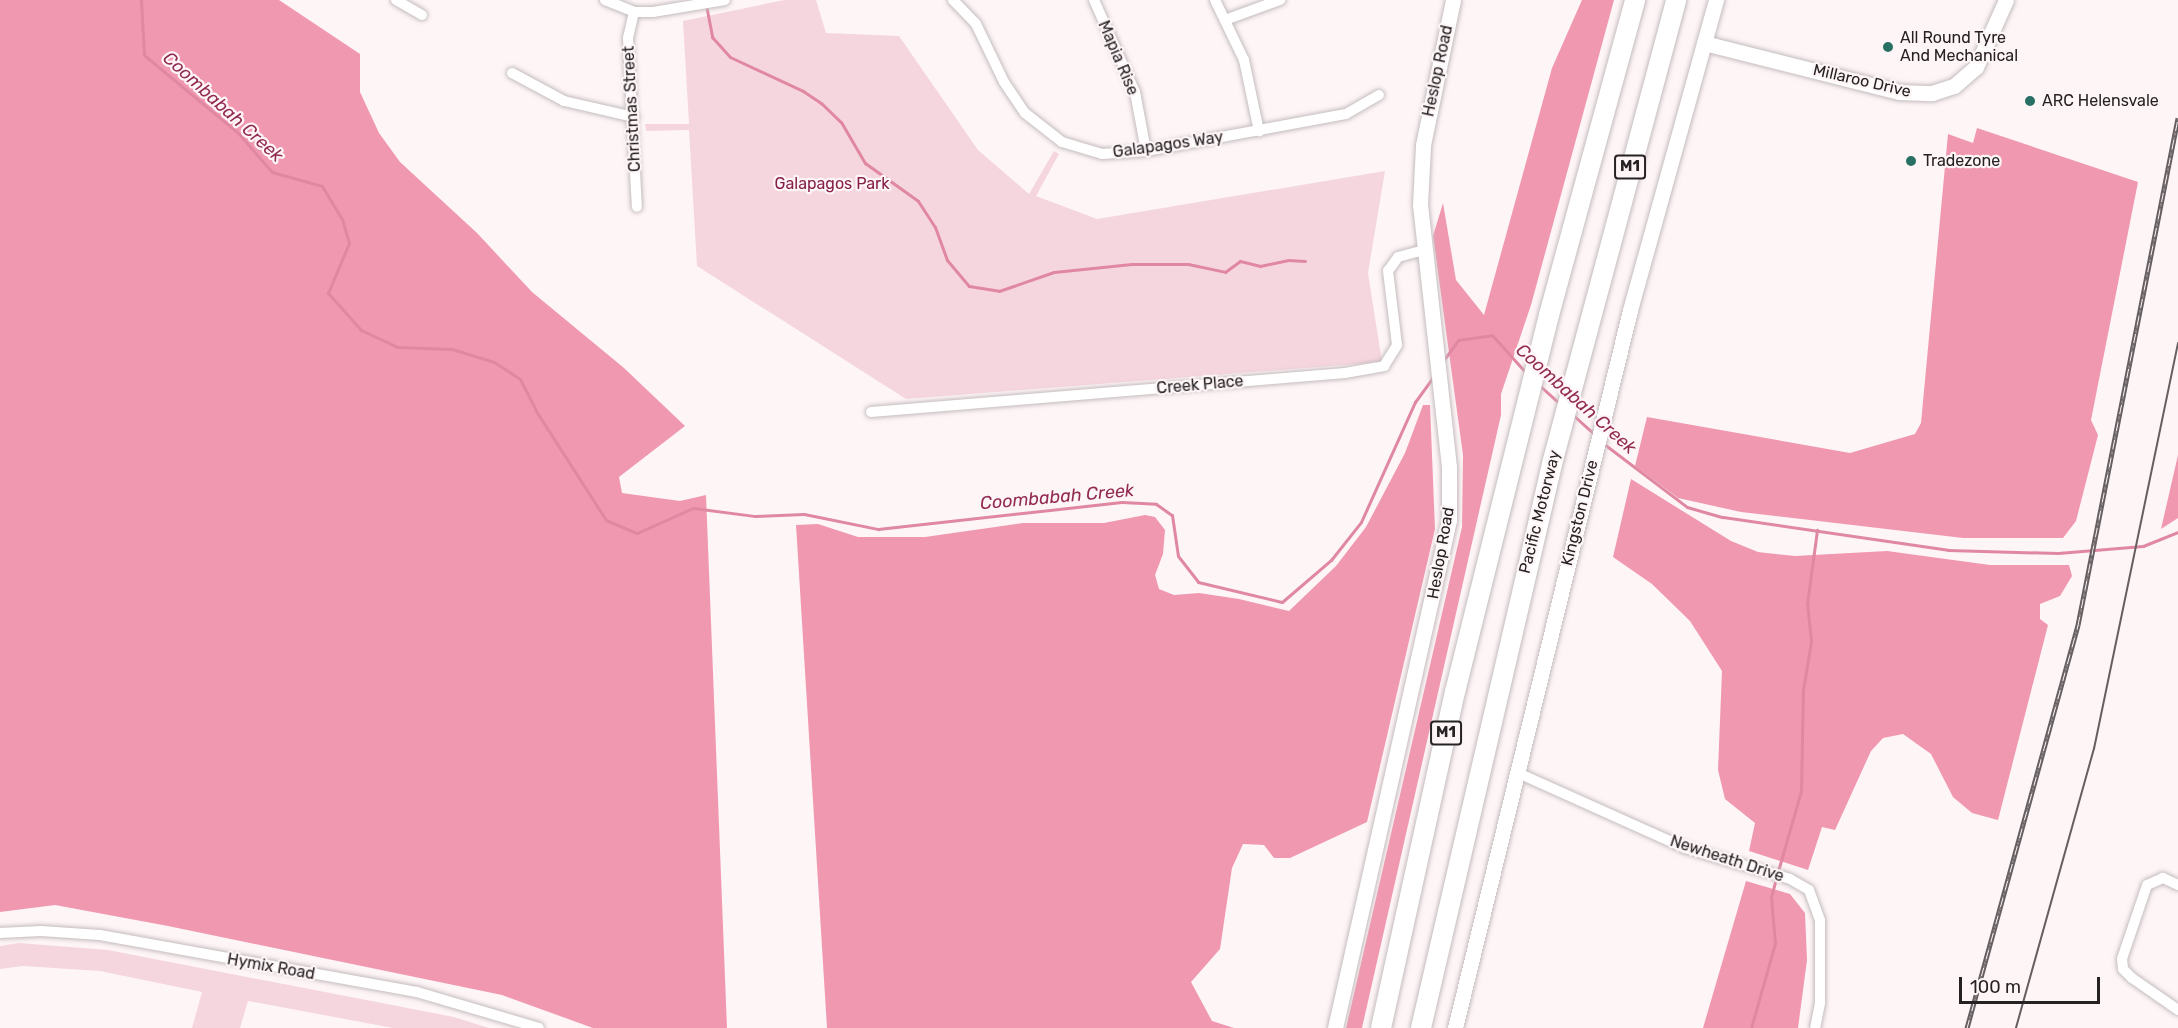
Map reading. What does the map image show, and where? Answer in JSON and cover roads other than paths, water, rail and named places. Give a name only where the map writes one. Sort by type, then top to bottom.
[{"type":"highway","name":"M1","points":[[1381,1028],[1455,692],[1517,440],[1635,0]]},
{"type":"highway","name":"Pacific Motorway","points":[[1421,1028],[1553,460],[1676,0]]},
{"type":"street","points":[[396,0],[422,15]]},
{"type":"street","points":[[605,0],[634,12],[693,7],[723,1]]},
{"type":"street","name":"Galapagos Way","points":[[954,0],[981,32],[1012,97],[1041,128],[1062,142],[1102,154],[1146,151],[1346,114],[1379,95]]},
{"type":"street","name":"Mapia Rise","points":[[1094,0],[1135,92],[1146,151]]},
{"type":"street","points":[[1215,0],[1244,60],[1259,131]]},
{"type":"street","points":[[1225,20],[1280,0]]},
{"type":"street","name":"Heslop Road","points":[[1335,1028],[1447,537],[1450,488],[1420,205],[1423,145],[1453,0]]},
{"type":"street","name":"Kingston Drive","points":[[1455,1028],[1616,365],[1716,0]]},
{"type":"street","name":"Millaroo Drive","points":[[1704,43],[1899,92],[1932,93],[1957,84],[1976,67],[2006,0]]},
{"type":"street","name":"Christmas Street","points":[[634,12],[628,39],[634,117],[637,207]]},
{"type":"street","points":[[512,73],[564,101],[634,117]]},
{"type":"street","name":"Creek Place","points":[[871,412],[1378,368],[1392,358],[1397,345],[1388,271],[1398,257],[1424,250]]},
{"type":"street","name":"Newheath Drive","points":[[1516,772],[1685,848],[1790,879],[1809,890],[1819,909],[1820,1003],[1815,1028]]},
{"type":"street","points":[[2178,885],[2163,878],[2147,885],[2122,959],[2122,969],[2178,1010]]},
{"type":"street","name":"Hymix Road","points":[[0,933],[100,935],[417,992],[539,1028]]},
{"type":"waterway","name":"Coombabah Creek","points":[[141,0],[144,55],[239,134],[272,172],[322,186],[342,219],[349,243],[328,293],[361,330],[397,347],[452,349],[494,362],[520,379],[536,411],[606,520],[637,533],[693,508],[755,516],[804,514],[878,529],[1122,502],[1156,504],[1172,515],[1178,556],[1198,582],[1282,602],[1331,560],[1361,522],[1415,402],[1433,377]]},
{"type":"waterway","points":[[706,5],[712,37],[730,57],[803,91],[821,103],[841,122],[865,163],[918,201],[935,227],[947,260],[969,286],[999,291],[1054,272],[1132,264],[1188,264],[1225,272],[1240,261],[1260,266],[1288,260],[1305,261]]},
{"type":"waterway","name":"Coombabah Creek","points":[[1443,361],[1458,340],[1492,335],[1528,375]]},
{"type":"waterway","name":"Coombabah Creek","points":[[1539,385],[1561,405]]},
{"type":"waterway","name":"Coombabah Creek","points":[[1573,415],[1595,435]]},
{"type":"waterway","name":"Coombabah Creek","points":[[1604,444],[1687,507],[1723,517],[1948,550],[2058,553],[2143,546],[2178,532]]},
{"type":"waterway","points":[[1778,871],[1801,791],[1803,690],[1811,641],[1807,604],[1817,530]]},
{"type":"waterway","points":[[1751,1028],[1775,943],[1771,897],[1776,878]]},
{"type":"tram line","points":[[2016,1028],[2094,749],[2178,344]]},
{"type":"railway","points":[[1967,1028],[2078,625],[2178,118]]},
{"type":"place","name":"All Round Tyre And Mechanical","points":[[1888,47]]},
{"type":"place","name":"ARC Helensvale","points":[[2030,101]]},
{"type":"place","name":"Tradezone","points":[[1911,161]]},
{"type":"park label","name":"Galapagos Park","points":[[832,184]]}]
